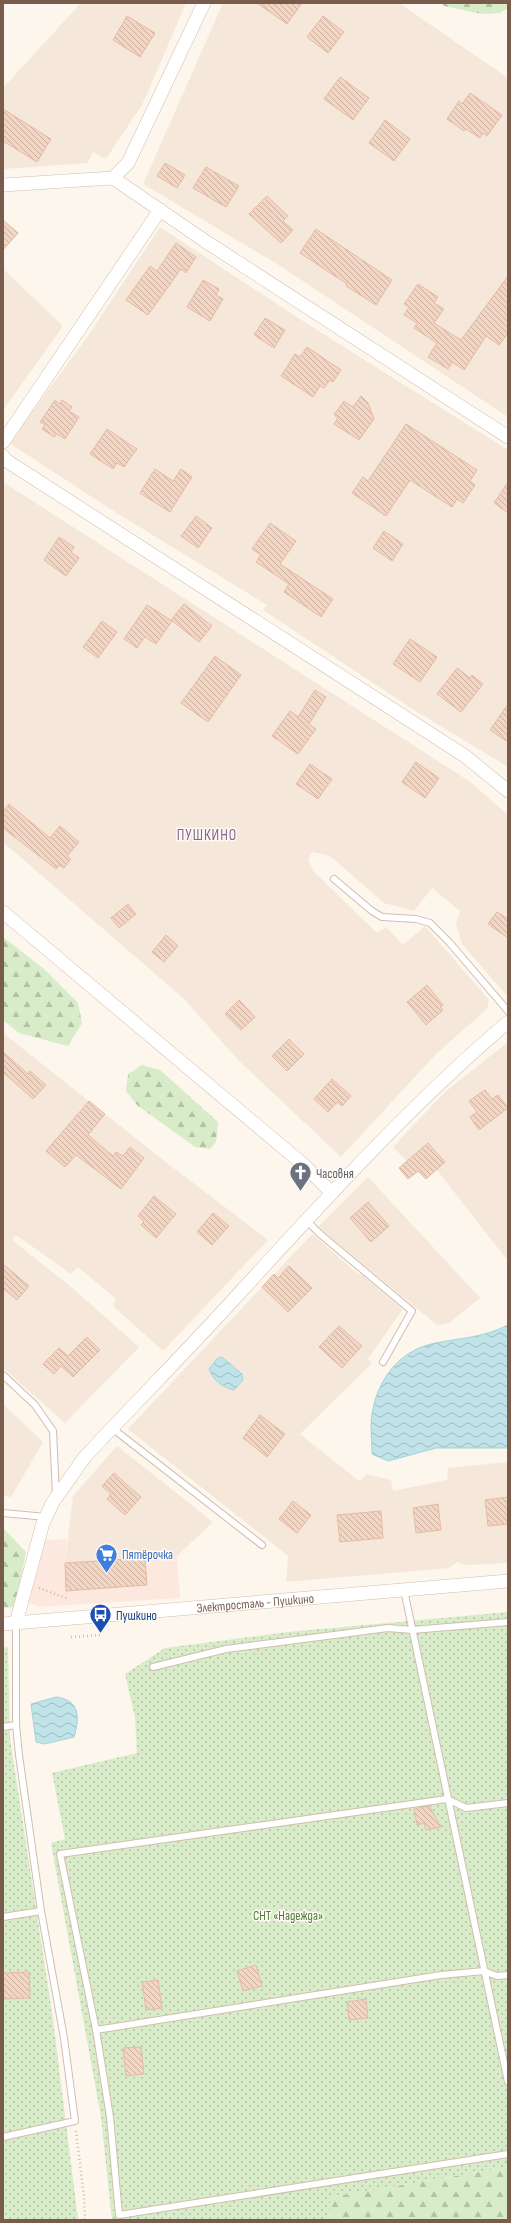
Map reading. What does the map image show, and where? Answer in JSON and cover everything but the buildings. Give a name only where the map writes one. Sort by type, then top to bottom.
[{"type":"street","points":[[113,178],[128,163],[204,3]]},
{"type":"street","points":[[3,185],[113,178],[508,437]]},
{"type":"street","points":[[3,442],[160,210]]},
{"type":"street","points":[[3,456],[7,461],[465,756],[508,791]]},
{"type":"street","points":[[3,912],[305,1166],[332,1193]]},
{"type":"street","points":[[9,1624],[26,1583],[46,1517],[56,1498],[84,1458],[306,1220],[424,1097],[458,1065],[508,1022]]},
{"type":"street","name":"Электросталь - Пушкино","points":[[9,1624],[508,1581]]},
{"type":"lane","points":[[334,879],[372,911],[382,917],[416,919],[430,923],[449,942],[508,1011]]},
{"type":"lane","points":[[306,1220],[320,1234],[412,1311],[383,1362]]},
{"type":"lane","points":[[3,1375],[35,1405],[53,1431],[54,1486],[56,1498]]},
{"type":"lane","points":[[112,1428],[262,1545]]},
{"type":"lane","points":[[3,1513],[46,1517]]},
{"type":"lane","points":[[404,1590],[447,1800],[508,2082]]},
{"type":"lane","points":[[153,1667],[233,1648],[388,1628],[412,1630],[508,1622]]},
{"type":"lane","points":[[3,2137],[74,2121],[64,2038],[41,1911],[16,1725],[9,1624]]},
{"type":"lane","points":[[3,1727],[16,1725]]},
{"type":"lane","points":[[508,1803],[466,1808],[447,1800],[60,1854],[96,2030],[110,2117],[119,2215],[508,2154]]},
{"type":"lane","points":[[3,1917],[41,1911]]},
{"type":"lane","points":[[96,2030],[441,1975],[484,1971],[498,1976],[508,1975]]},
{"type":"path","points":[[26,1583],[69,1598]]},
{"type":"path","points":[[71,1637],[100,1635]]},
{"type":"path","points":[[74,2121],[84,2197],[84,2220]]},
{"type":"shaded area","points":[[81,3],[186,3],[143,103],[106,159],[93,152],[87,163],[3,169],[3,88]]},
{"type":"shaded area","points":[[223,3],[399,3],[508,78],[508,417],[277,264],[143,184]]},
{"type":"shaded area","points":[[160,227],[309,325],[508,450],[508,767],[411,708],[263,610],[267,605],[115,512],[9,443],[88,336]]},
{"type":"shaded area","points":[[3,269],[63,326],[3,410]]},
{"type":"shaded area","points":[[3,482],[469,781],[508,815],[507,996],[462,944],[456,924],[460,911],[432,888],[414,911],[384,903],[330,856],[312,852],[308,859],[314,872],[377,933],[386,927],[403,945],[425,926],[489,1000],[487,1009],[436,1054],[341,1157],[239,1061],[184,999],[3,842]]},
{"type":"shaded area","points":[[3,1033],[167,1163],[268,1240],[163,1351],[113,1306],[116,1299],[78,1267],[71,1274],[16,1235],[12,1240],[70,1286],[139,1347],[65,1423],[3,1368]]},
{"type":"shaded area","points":[[508,1042],[508,1261],[437,1170],[426,1179],[418,1171],[408,1179],[399,1168],[407,1161],[393,1147],[445,1092]]},
{"type":"shaded area","points":[[368,1177],[480,1298],[449,1323],[437,1325],[318,1227]]},
{"type":"shaded area","points":[[312,1234],[402,1310],[368,1359],[372,1363],[300,1434],[359,1481],[367,1474],[391,1480],[393,1491],[447,1480],[448,1468],[508,1462],[508,1563],[467,1565],[457,1562],[449,1568],[286,1582],[288,1556],[128,1429]]},
{"type":"shaded area","points":[[3,1404],[43,1442],[11,1497],[3,1496]]},
{"type":"shaded area","points":[[117,1446],[213,1522],[177,1556],[65,1563],[73,1496]]},
{"type":"shaded area","points":[[67,1539],[65,1563],[177,1556],[180,1598],[38,1607],[26,1600],[45,1540]]},
{"type":"green space","points":[[441,3],[508,3],[508,8],[494,14],[486,14],[444,6]]},
{"type":"green space","points":[[3,937],[44,969],[78,1003],[82,1023],[68,1046],[19,1033],[3,1020]]},
{"type":"green space","points":[[142,1065],[160,1070],[218,1122],[216,1142],[210,1149],[195,1147],[137,1105],[126,1091],[128,1074]]},
{"type":"green space","points":[[3,1528],[26,1552],[15,1607],[3,1608]]},
{"type":"green space","name":"СНТ «Надежда»","points":[[508,1612],[508,2167],[331,2197],[329,2220],[112,2220],[101,2117],[51,1843],[65,1839],[52,1773],[137,1753],[135,1717],[125,1674],[165,1648],[288,1632]]},
{"type":"green space","points":[[8,1647],[10,1739],[52,2012],[78,2219],[74,2220],[3,2220],[3,1648]]},
{"type":"green space","points":[[508,2167],[508,2220],[329,2220],[331,2197]]},
{"type":"water","points":[[508,1325],[508,1448],[436,1448],[388,1461],[372,1454],[371,1423],[375,1402],[384,1379],[399,1361],[419,1348],[431,1344],[489,1333]]},
{"type":"water","points":[[222,1357],[242,1374],[243,1380],[234,1390],[219,1383],[213,1377],[209,1369],[217,1359]]},
{"type":"water","points":[[56,1697],[70,1702],[74,1706],[77,1716],[77,1723],[74,1737],[45,1744],[36,1742],[31,1704]]},
{"type":"place","name":"Часовня","points":[[300,1192]]},
{"type":"place","name":"Пятёрочка","points":[[106,1574]]},
{"type":"place","name":"Пушкино","points":[[100,1634]]},
{"type":"district","name":"ПУШКИНО","points":[[207,835]]}]
